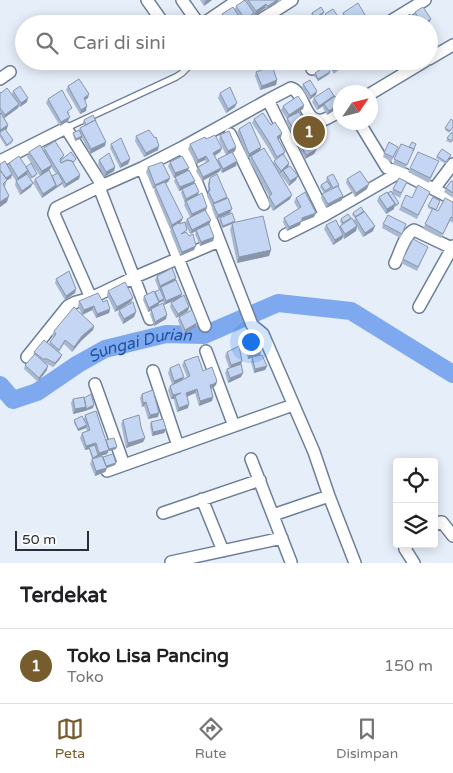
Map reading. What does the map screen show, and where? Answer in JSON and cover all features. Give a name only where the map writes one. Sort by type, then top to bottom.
[{"type":"street","points":[[146,0],[157,15]]},
{"type":"street","points":[[182,0],[192,15]]},
{"type":"street","points":[[216,15],[238,0]]},
{"type":"street","points":[[268,15],[292,0]]},
{"type":"street","points":[[401,15],[425,0]]},
{"type":"street","points":[[438,54],[453,45]]},
{"type":"street","points":[[378,89],[410,70]]},
{"type":"street","points":[[0,79],[10,72]]},
{"type":"street","points":[[91,298],[54,214],[60,206],[183,148],[291,88],[296,91],[311,116],[316,120],[324,119],[333,114]]},
{"type":"street","points":[[268,100],[325,214]]},
{"type":"street","points":[[224,124],[264,204]]},
{"type":"street","points":[[3,156],[66,128],[101,186],[150,319]]},
{"type":"street","points":[[364,130],[385,166],[390,170],[400,172],[453,200]]},
{"type":"street","points":[[183,148],[252,325],[263,334],[314,452],[355,563]]},
{"type":"street","points":[[434,189],[453,164]]},
{"type":"street","points":[[142,168],[205,326]]},
{"type":"street","points":[[285,235],[400,172]]},
{"type":"street","points":[[395,263],[408,235],[414,230],[452,247],[419,307]]},
{"type":"street","points":[[27,357],[68,306],[91,298],[219,241]]},
{"type":"street","points":[[206,351],[234,426]]},
{"type":"street","points":[[152,371],[178,446]]},
{"type":"street","points":[[95,384],[124,465]]},
{"type":"street","points":[[107,471],[293,405]]},
{"type":"street","points":[[252,459],[291,562]]},
{"type":"street","points":[[163,513],[260,480]]},
{"type":"street","points":[[273,516],[329,496]]},
{"type":"street","points":[[202,499],[223,551]]},
{"type":"street","points":[[438,522],[442,522],[453,536]]},
{"type":"street","points":[[171,562],[282,538]]},
{"type":"street","points":[[406,548],[414,563]]},
{"type":"lane","points":[[66,128],[176,77],[185,70]]},
{"type":"building","points":[[245,0],[254,13],[242,15],[236,6]]},
{"type":"building","points":[[248,0],[277,0],[268,6],[266,4],[256,11]]},
{"type":"building","points":[[358,3],[365,15],[344,15],[343,13]]},
{"type":"building","points":[[233,7],[238,15],[223,15]]},
{"type":"building","points":[[321,7],[324,12],[320,15],[313,15],[312,13]]},
{"type":"building","points":[[423,7],[428,15],[417,15],[415,12]]},
{"type":"building","points":[[333,9],[337,15],[326,15]]},
{"type":"building","points":[[273,70],[277,80],[262,86],[256,72]]},
{"type":"building","points":[[320,70],[329,70],[330,72],[318,79],[315,73]]},
{"type":"building","points":[[79,79],[89,94],[84,98],[87,106],[81,110],[68,86]]},
{"type":"building","points":[[310,80],[317,91],[311,96],[303,84]]},
{"type":"building","points":[[20,86],[28,98],[21,103],[13,91]]},
{"type":"building","points":[[230,87],[237,103],[228,109],[220,93]]},
{"type":"building","points":[[7,88],[19,104],[5,115],[0,108],[0,92]]},
{"type":"building","points":[[329,88],[333,94],[333,97],[319,106],[314,98]]},
{"type":"building","points":[[62,90],[72,108],[67,112],[70,117],[61,122],[48,99]]},
{"type":"building","points":[[298,96],[304,105],[289,115],[283,106]]},
{"type":"building","points":[[333,97],[333,108],[329,111],[324,104]]},
{"type":"building","points":[[299,112],[304,121],[292,127],[287,118]]},
{"type":"building","points":[[263,113],[271,125],[275,122],[282,133],[277,137],[285,152],[277,157],[254,119]]},
{"type":"building","points":[[0,114],[8,125],[0,130]]},
{"type":"building","points":[[93,115],[96,121],[86,125],[84,120]]},
{"type":"building","points":[[312,118],[320,132],[309,138],[301,124]]},
{"type":"building","points":[[451,119],[453,127],[450,131],[445,128]]},
{"type":"building","points":[[95,120],[106,142],[91,149],[80,128]]},
{"type":"building","points":[[250,122],[261,147],[249,154],[239,129]]},
{"type":"building","points":[[5,129],[13,140],[7,145],[0,134]]},
{"type":"building","points":[[79,130],[82,136],[76,139],[73,133]]},
{"type":"building","points":[[149,130],[156,137],[159,146],[146,153],[136,136]]},
{"type":"building","points":[[229,131],[236,147],[228,151],[220,135]]},
{"type":"building","points":[[451,133],[453,134],[452,141],[447,138]]},
{"type":"building","points":[[215,135],[222,148],[213,153],[221,168],[203,177],[198,167],[209,161],[206,156],[198,160],[190,144],[205,137],[206,139]]},
{"type":"building","points":[[121,138],[130,159],[121,164],[111,144]]},
{"type":"building","points":[[310,139],[316,150],[306,155],[300,144]]},
{"type":"building","points":[[55,141],[64,155],[60,159],[61,163],[67,160],[72,161],[80,175],[66,184],[44,148]]},
{"type":"building","points":[[389,142],[398,147],[393,157],[384,153]]},
{"type":"building","points":[[412,142],[416,144],[414,149],[409,147]]},
{"type":"building","points":[[401,144],[414,149],[407,165],[394,159]]},
{"type":"building","points":[[40,145],[52,165],[42,171],[29,152]]},
{"type":"building","points":[[264,148],[292,195],[275,207],[269,196],[272,194],[251,156]]},
{"type":"building","points":[[442,149],[451,155],[446,162],[437,156]]},
{"type":"building","points":[[71,152],[76,159],[73,162],[67,160],[61,163],[60,161]]},
{"type":"building","points":[[232,152],[237,161],[223,169],[218,159]]},
{"type":"building","points":[[418,152],[439,161],[430,178],[410,168]]},
{"type":"building","points":[[109,153],[115,167],[106,172],[99,160]]},
{"type":"building","points":[[283,154],[289,163],[281,171],[274,161]]},
{"type":"building","points":[[19,156],[28,170],[18,178],[9,163]]},
{"type":"building","points":[[182,156],[189,168],[175,173],[170,162]]},
{"type":"building","points":[[5,161],[12,174],[6,178],[0,170],[0,164]]},
{"type":"building","points":[[162,162],[170,178],[155,185],[148,167]]},
{"type":"building","points":[[31,163],[37,174],[32,177],[26,167]]},
{"type":"building","points":[[290,166],[298,176],[290,181],[283,170]]},
{"type":"building","points":[[0,170],[7,180],[3,184],[9,196],[0,202]]},
{"type":"building","points":[[49,170],[56,185],[43,194],[35,179]]},
{"type":"building","points":[[189,170],[195,181],[180,187],[175,177]]},
{"type":"building","points":[[360,171],[369,184],[356,193],[347,179]]},
{"type":"building","points":[[58,173],[63,182],[56,187],[52,176]]},
{"type":"building","points":[[27,174],[33,183],[22,191],[16,181]]},
{"type":"building","points":[[217,174],[227,197],[214,203],[208,191],[210,191],[210,178]]},
{"type":"building","points":[[333,174],[339,185],[333,188],[327,177]]},
{"type":"building","points":[[399,178],[407,182],[401,193],[393,189]]},
{"type":"building","points":[[327,181],[331,187],[325,191],[321,185]]},
{"type":"building","points":[[451,181],[453,182],[453,193],[446,188]]},
{"type":"building","points":[[165,182],[183,218],[172,225],[155,186]]},
{"type":"building","points":[[195,183],[199,192],[186,199],[182,189]]},
{"type":"building","points":[[418,185],[430,192],[418,215],[401,206],[406,195],[412,198]]},
{"type":"building","points":[[338,186],[343,196],[328,204],[322,194]]},
{"type":"building","points":[[391,191],[399,203],[396,205],[388,193]]},
{"type":"building","points":[[305,192],[316,213],[302,218],[302,221],[289,227],[284,218],[301,207],[296,198]]},
{"type":"building","points":[[387,192],[395,204],[387,209],[379,197]]},
{"type":"building","points":[[202,193],[207,207],[192,214],[186,201]]},
{"type":"building","points":[[433,197],[440,201],[436,210],[428,206]]},
{"type":"building","points":[[228,198],[232,209],[218,215],[213,204]]},
{"type":"building","points":[[445,198],[453,202],[453,218],[451,217],[443,234],[425,224],[433,208],[438,211]]},
{"type":"building","points":[[361,207],[364,212],[356,217],[353,213]]},
{"type":"building","points":[[205,210],[211,220],[192,230],[187,219]]},
{"type":"building","points":[[364,211],[375,226],[365,233],[355,217]]},
{"type":"building","points":[[232,213],[235,221],[223,226],[220,218]]},
{"type":"building","points":[[348,214],[351,218],[343,223],[341,219]]},
{"type":"building","points":[[388,215],[406,224],[402,234],[383,224]]},
{"type":"building","points":[[263,216],[271,250],[239,257],[232,223]]},
{"type":"building","points":[[352,218],[357,226],[345,234],[340,226]]},
{"type":"building","points":[[336,220],[343,235],[335,240],[326,225]]},
{"type":"building","points":[[185,222],[187,230],[181,234],[186,232],[189,236],[193,234],[196,246],[182,252],[172,227],[178,223]]},
{"type":"building","points":[[209,224],[214,237],[201,242],[196,230]]},
{"type":"building","points":[[413,239],[428,247],[418,267],[403,259]]},
{"type":"building","points":[[172,268],[176,278],[160,286],[157,276]]},
{"type":"building","points":[[69,271],[76,289],[66,296],[56,279]]},
{"type":"building","points":[[176,280],[182,294],[166,301],[161,287]]},
{"type":"building","points":[[125,282],[133,298],[117,307],[108,291]]},
{"type":"building","points":[[160,289],[164,299],[159,301],[155,292]]},
{"type":"building","points":[[154,291],[159,302],[149,308],[144,296]]},
{"type":"building","points":[[98,293],[103,302],[107,300],[110,309],[97,314],[94,306],[84,310],[79,301]]},
{"type":"building","points":[[184,295],[189,307],[178,314],[171,303]]},
{"type":"building","points":[[133,302],[136,312],[124,319],[119,310]]},
{"type":"building","points":[[163,303],[167,315],[155,322],[151,309]]},
{"type":"building","points":[[74,307],[94,326],[82,336],[74,347],[65,340],[59,350],[50,342],[56,334],[54,331]]},
{"type":"building","points":[[192,310],[197,323],[185,330],[179,317]]},
{"type":"building","points":[[44,340],[62,355],[55,363],[43,359],[34,352]]},
{"type":"building","points":[[257,341],[261,351],[249,354],[247,345]]},
{"type":"building","points":[[239,346],[242,361],[231,365],[227,352]]},
{"type":"building","points":[[35,354],[48,366],[39,378],[25,365]]},
{"type":"building","points":[[262,355],[267,366],[255,369],[252,357]]},
{"type":"building","points":[[198,356],[203,371],[212,367],[217,381],[210,385],[213,397],[200,401],[197,389],[186,393],[189,404],[179,408],[175,396],[181,393],[173,395],[170,386],[190,376],[184,361]]},
{"type":"building","points":[[179,364],[184,377],[174,381],[170,368]]},
{"type":"building","points":[[241,364],[243,373],[230,378],[227,369]]},
{"type":"building","points":[[153,390],[159,413],[150,415],[146,402],[143,403],[142,394]]},
{"type":"building","points":[[91,394],[94,405],[86,409],[84,398]]},
{"type":"building","points":[[84,397],[86,407],[75,409],[73,399]]},
{"type":"building","points":[[96,411],[109,450],[99,453],[96,443],[86,446],[82,433],[90,430],[85,415]]},
{"type":"building","points":[[139,415],[145,438],[128,443],[123,420]]},
{"type":"building","points":[[82,416],[87,425],[78,429],[74,420]]},
{"type":"building","points":[[163,419],[166,429],[153,432],[151,422]]},
{"type":"building","points":[[114,438],[117,447],[109,449],[106,440]]},
{"type":"building","points":[[95,445],[98,455],[93,458],[89,447]]},
{"type":"building","points":[[113,454],[116,463],[106,466],[103,457]]},
{"type":"building","points":[[102,456],[107,468],[96,471],[92,459]]},
{"type":"waterway","name":"Sungai Durian","points":[[0,385],[13,400],[37,392],[78,364],[105,349],[166,334],[204,335],[278,303],[351,311],[453,374]]},
{"type":"place","name":"Toko Lisa Pancing","points":[[309,132]]}]
